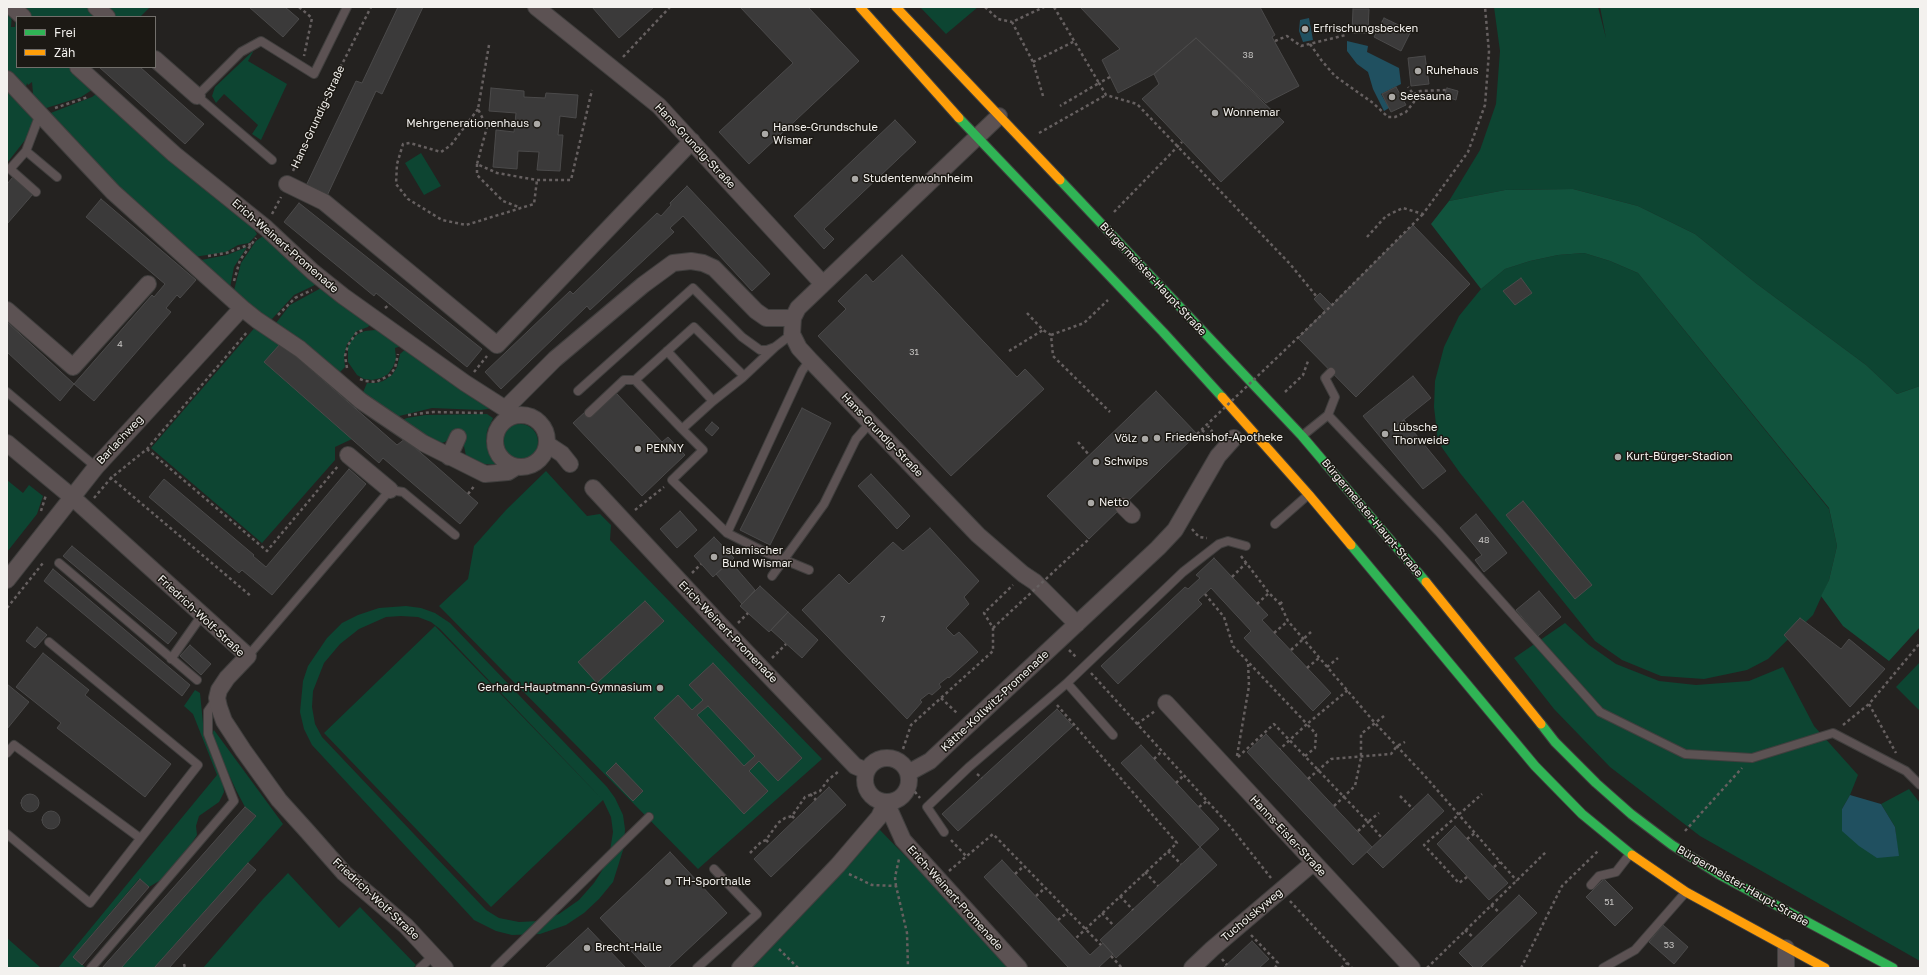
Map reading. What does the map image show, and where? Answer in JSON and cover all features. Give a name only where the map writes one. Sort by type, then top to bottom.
[{"type":"street","points":[[12,7],[22,16]]},
{"type":"street","points":[[96,7],[106,16]]},
{"type":"street","name":"Hans-Grundig-Straße","points":[[536,7],[658,106],[822,283]]},
{"type":"street","points":[[860,7],[975,137],[1163,332],[1309,495],[1535,766],[1582,814],[1631,854],[1686,892],[1825,968]]},
{"type":"street","name":"Bürgermeister-Haupt-Straße","points":[[896,7],[1302,436],[1410,563],[1555,742],[1596,783],[1630,814],[1672,845],[1734,883],[1893,968]]},
{"type":"street","points":[[156,60],[197,96]]},
{"type":"street","name":"Erich-Weinert-Promenade","points":[[79,68],[174,154],[266,228],[326,282],[465,383],[510,412],[532,416],[539,421],[544,428],[548,444]]},
{"type":"street","points":[[7,79],[113,192],[242,308],[259,322],[300,349],[361,401],[389,421],[449,457],[485,474],[508,472],[516,467]]},
{"type":"street","points":[[570,464],[562,454],[548,444],[545,453],[540,460],[525,467],[516,467],[508,464],[501,458],[497,450],[495,442],[496,433],[510,412],[555,359],[642,285],[673,264],[691,261],[714,268],[756,311],[766,318],[792,326],[798,308],[822,283],[999,116]]},
{"type":"street","points":[[287,184],[324,202],[496,345],[692,141]]},
{"type":"street","points":[[7,310],[73,367],[148,284]]},
{"type":"street","name":"Barlachweg","points":[[7,580],[96,467],[242,308]]},
{"type":"street","name":"Hans-Grundig-Straße","points":[[792,326],[799,348],[810,360],[978,535],[1023,574]]},
{"type":"street","points":[[449,457],[458,437]]},
{"type":"street","name":"Käthe-Kollwitz-Promenade","points":[[886,802],[898,799],[907,790],[906,768],[930,761],[1158,548],[1174,530],[1182,518],[1218,456],[1234,438]]},
{"type":"street","name":"Friedrich-Wolf-Straße","points":[[7,444],[72,497],[248,656],[227,678],[219,690],[217,698],[224,720],[243,750],[280,800],[344,872],[406,926],[445,968]]},
{"type":"street","points":[[348,455],[390,490]]},
{"type":"street","name":"Erich-Weinert-Promenade","points":[[593,488],[861,768]]},
{"type":"street","points":[[1023,574],[1035,582],[1078,624]]},
{"type":"street","name":"Hanns-Eisler-Straße","points":[[1166,703],[1412,968]]},
{"type":"street","points":[[740,968],[838,866],[879,817],[886,802],[879,801],[868,792],[861,768],[871,765],[883,758],[890,758],[906,768]]},
{"type":"street","name":"Erich-Weinert-Promenade","points":[[886,802],[903,840],[938,881],[1019,968]]},
{"type":"street","name":"Tucholskyweg","points":[[1192,968],[1313,863]]},
{"type":"street","points":[[1786,948],[1786,968]]},
{"type":"lane","points":[[272,160],[197,96],[241,52],[261,41],[314,74],[347,7]]},
{"type":"lane","points":[[36,192],[10,170],[26,151],[40,114]]},
{"type":"lane","points":[[26,151],[57,177]]},
{"type":"lane","points":[[578,391],[693,288],[750,344],[760,350],[767,350],[775,347]]},
{"type":"lane","points":[[682,429],[744,376],[775,347],[792,326]]},
{"type":"lane","points":[[589,413],[624,380],[635,380],[694,327],[744,376]]},
{"type":"lane","points":[[667,351],[713,401]]},
{"type":"lane","points":[[727,533],[802,371],[810,360]]},
{"type":"lane","points":[[1302,436],[1328,414],[1334,397],[1325,378],[1331,372]]},
{"type":"lane","points":[[635,380],[703,450],[672,480],[727,533],[809,570]]},
{"type":"lane","points":[[7,392],[96,467]]},
{"type":"lane","points":[[1328,414],[1439,532],[1600,712],[1685,754],[1752,758],[1833,733],[1906,771],[1920,785]]},
{"type":"lane","points":[[772,576],[824,504],[856,438],[870,423]]},
{"type":"lane","points":[[248,656],[390,490],[403,492],[455,535]]},
{"type":"lane","points":[[1275,524],[1309,495]]},
{"type":"lane","points":[[944,832],[927,807],[969,767],[1085,667],[1127,624],[1183,572],[1219,544],[1228,541],[1246,546]]},
{"type":"lane","points":[[59,563],[197,680]]},
{"type":"lane","points":[[171,659],[202,615]]},
{"type":"lane","points":[[7,834],[90,903],[198,765],[49,642]]},
{"type":"lane","points":[[1066,683],[1113,735]]},
{"type":"lane","points":[[91,968],[234,801],[208,734],[208,711],[217,698]]},
{"type":"lane","points":[[7,753],[14,745],[140,838]]},
{"type":"lane","points":[[495,968],[649,817]]},
{"type":"lane","points":[[1591,885],[1599,876],[1616,872],[1631,854]]},
{"type":"lane","points":[[697,968],[756,914],[714,869]]},
{"type":"lane","points":[[1603,968],[1635,950],[1686,892]]},
{"type":"lane","points":[[420,968],[434,955]]},
{"type":"path","points":[[299,7],[312,18],[302,66]]},
{"type":"path","name":"Hans-Grundig-Straße","points":[[230,297],[240,260],[251,244],[266,228],[332,84],[371,7]]},
{"type":"path","points":[[613,71],[627,51],[670,7]]},
{"type":"path","points":[[985,7],[998,19],[1012,22],[1044,7]]},
{"type":"path","points":[[1054,7],[1075,40],[1106,95],[1137,104],[1290,264],[1316,296]]},
{"type":"path","points":[[1197,434],[1332,305],[1423,214],[1468,152],[1485,105],[1489,52],[1485,7]]},
{"type":"path","points":[[1012,22],[1033,62],[1043,96]]},
{"type":"path","points":[[1275,41],[1287,36],[1301,46],[1346,35]]},
{"type":"path","points":[[1033,62],[1075,40]]},
{"type":"path","points":[[1310,44],[1335,76],[1373,103],[1388,117],[1395,117],[1406,112],[1414,102],[1414,95],[1408,87]]},
{"type":"path","points":[[489,45],[478,109],[451,145],[441,152],[410,143],[403,144],[397,164],[396,184],[408,199],[422,210],[442,220],[466,224],[534,204],[537,180]]},
{"type":"path","points":[[1060,106],[1110,77]]},
{"type":"path","points":[[40,114],[82,100],[93,94],[99,87]]},
{"type":"path","points":[[477,164],[496,173],[537,180],[572,180],[592,90]]},
{"type":"path","points":[[1403,100],[1430,90],[1446,90]]},
{"type":"path","points":[[1025,143],[1045,129],[1106,95]]},
{"type":"path","points":[[478,109],[487,127],[477,164],[477,175],[503,201],[522,208]]},
{"type":"path","points":[[1102,224],[1182,142]]},
{"type":"path","points":[[1367,237],[1386,216],[1403,208],[1423,214]]},
{"type":"path","points":[[189,260],[226,253],[251,244]]},
{"type":"path","points":[[84,509],[111,478],[147,449],[259,322],[274,320],[295,298],[326,282]]},
{"type":"path","points":[[1027,313],[1043,330],[1051,334],[1084,323],[1121,288]]},
{"type":"path","points":[[352,372],[348,368],[345,356],[348,345],[357,332],[365,330]]},
{"type":"path","points":[[1009,351],[1043,330]]},
{"type":"path","points":[[1051,334],[1053,356],[1110,412]]},
{"type":"path","points":[[465,383],[496,345]]},
{"type":"path","points":[[356,375],[365,381],[376,382],[384,379],[390,375],[395,368],[398,350]]},
{"type":"path","points":[[336,379],[348,368]]},
{"type":"path","points":[[389,421],[412,413],[510,412]]},
{"type":"path","points":[[1202,430],[1208,435],[1212,431],[1208,426]]},
{"type":"path","points":[[1078,442],[1089,455]]},
{"type":"path","points":[[147,449],[267,550],[348,455]]},
{"type":"path","points":[[96,467],[252,597]]},
{"type":"path","points":[[622,520],[672,480]]},
{"type":"path","points":[[1182,518],[1199,537],[1228,541],[1269,593],[1280,604],[1288,621],[1319,658],[1375,723],[1517,881]]},
{"type":"path","points":[[993,628],[1088,539]]},
{"type":"path","points":[[1232,577],[1246,563],[1246,546]]},
{"type":"path","points":[[7,608],[44,561]]},
{"type":"path","points":[[927,807],[906,768],[911,725],[993,651],[993,628],[984,613],[1023,574]]},
{"type":"path","points":[[1257,604],[1269,593]]},
{"type":"path","points":[[1205,594],[1224,616],[1233,646],[1316,734],[1315,748],[1305,756]]},
{"type":"path","points":[[1280,604],[1284,600]]},
{"type":"path","points":[[1274,633],[1288,621]]},
{"type":"path","points":[[1291,650],[1311,632]]},
{"type":"path","points":[[1059,640],[1230,825],[1281,891],[1352,968]]},
{"type":"path","points":[[1833,733],[1869,704],[1920,643]]},
{"type":"path","points":[[1307,668],[1319,658]]},
{"type":"path","points":[[1327,667],[1338,658]]},
{"type":"path","points":[[1248,662],[1249,686],[1237,758],[1274,724],[1344,796],[1382,838]]},
{"type":"path","points":[[1280,749],[1348,690]]},
{"type":"path","points":[[1050,697],[1177,843],[1075,939]]},
{"type":"path","points":[[941,698],[954,711]]},
{"type":"path","points":[[1137,724],[1166,703]]},
{"type":"path","points":[[1869,704],[1906,771]]},
{"type":"path","points":[[1334,806],[1355,786],[1362,758],[1361,734],[1384,716]]},
{"type":"path","points":[[1308,779],[1331,760],[1391,754],[1397,746],[1405,742]]},
{"type":"path","points":[[1154,759],[1162,751]]},
{"type":"path","points":[[1672,845],[1752,758]]},
{"type":"path","points":[[750,853],[761,842],[766,840],[778,823],[785,818],[792,816],[800,802],[809,794],[820,791],[828,780],[839,771],[861,768]]},
{"type":"path","points":[[1176,783],[1184,775]]},
{"type":"path","points":[[809,794],[816,800]]},
{"type":"path","points":[[1467,876],[1459,883],[1424,844],[1482,794]]},
{"type":"path","points":[[1400,796],[1412,809]]},
{"type":"path","points":[[1199,807],[1207,800]]},
{"type":"path","points":[[1358,832],[1379,814]]},
{"type":"path","points":[[792,816],[795,820]]},
{"type":"path","points":[[944,832],[966,856]]},
{"type":"path","points":[[1468,839],[1475,833]]},
{"type":"path","points":[[938,881],[993,834],[1101,945]]},
{"type":"path","points":[[1521,968],[1562,886],[1611,838]]},
{"type":"path","points":[[766,840],[770,844]]},
{"type":"path","points":[[903,840],[895,877],[907,933],[909,954],[908,968]]},
{"type":"path","points":[[1168,851],[1181,864]]},
{"type":"path","points":[[1426,968],[1547,851]]},
{"type":"path","points":[[1494,867],[1500,862]]},
{"type":"path","points":[[838,866],[853,877],[872,885],[896,886]]},
{"type":"path","points":[[1015,874],[1024,866]]},
{"type":"path","points":[[1145,872],[1158,886]]},
{"type":"path","points":[[1036,896],[1045,888]]},
{"type":"path","points":[[1120,896],[1132,910]]},
{"type":"path","points":[[1491,906],[1500,913]]},
{"type":"path","points":[[1058,920],[1068,912]]},
{"type":"path","points":[[1102,913],[1114,926]]},
{"type":"path","points":[[1241,924],[1278,963],[1275,968]]},
{"type":"path","points":[[1466,930],[1474,938]]},
{"type":"path","points":[[769,939],[798,968]]},
{"type":"path","points":[[1111,956],[1122,968]]},
{"type":"path","points":[[1341,968],[1347,962]]},
{"type":"path","points":[[184,964],[185,968]]},
{"type":"green space","points":[[16,7],[90,7],[100,16],[27,16]]},
{"type":"green space","points":[[101,7],[150,7],[141,16],[111,16]]},
{"type":"green space","points":[[920,7],[978,7],[946,34]]},
{"type":"green space","points":[[1494,7],[1598,7],[1606,38],[1600,7],[1920,7],[1920,386],[1897,394],[1866,365],[1757,284],[1695,234],[1638,206],[1573,189],[1505,190],[1449,201],[1480,150],[1496,104],[1500,51]]},
{"type":"green space","points":[[7,8],[12,13],[11,27],[15,27],[16,16],[16,68],[72,68],[95,88],[81,97],[40,110],[34,104],[32,82],[28,85],[27,83],[25,91],[7,71]]},
{"type":"green space","points":[[254,50],[248,61],[287,84],[261,140],[252,134],[258,125],[224,94],[216,103],[212,96],[215,87]]},
{"type":"green space","points":[[7,85],[35,114],[33,130],[7,163]]},
{"type":"green space","points":[[99,92],[246,217],[257,234],[249,243],[238,245],[226,252],[194,257],[127,199],[48,114],[92,97]]},
{"type":"green space","points":[[421,153],[441,186],[424,195],[405,163]]},
{"type":"green space","points":[[1573,189],[1638,206],[1695,234],[1757,284],[1866,365],[1897,394],[1920,386],[1920,627],[1889,661],[1843,626],[1821,596],[1829,580],[1837,546],[1829,508],[1638,273],[1610,261],[1584,253],[1558,255],[1530,261],[1505,269],[1481,289],[1431,224],[1449,201],[1505,190]]},
{"type":"green space","points":[[263,236],[317,284],[294,295],[272,319],[262,322],[233,294],[241,263],[256,241]]},
{"type":"green space","points":[[247,247],[234,267],[229,293],[196,261],[227,255]]},
{"type":"green space","name":"Kurt-Bürger-Stadion","points":[[1584,253],[1610,261],[1638,273],[1829,509],[1837,546],[1829,580],[1813,615],[1768,659],[1747,670],[1704,679],[1661,676],[1622,660],[1595,641],[1460,473],[1438,442],[1434,407],[1435,381],[1444,347],[1459,316],[1481,289],[1505,269],[1530,261],[1558,255]]},
{"type":"green space","points":[[323,287],[373,321],[368,327],[357,331],[347,344],[344,356],[345,367],[335,377],[266,326],[276,323],[290,305]]},
{"type":"green space","points":[[377,324],[402,346],[395,348],[396,359],[388,374],[381,378],[372,380],[364,379],[357,375],[348,362],[348,346],[352,339],[358,334],[365,331],[375,330]]},
{"type":"green space","points":[[257,325],[281,343],[264,362],[352,439],[335,447],[335,460],[262,543],[151,448]]},
{"type":"green space","points":[[409,346],[496,408],[480,410],[432,408],[391,418],[361,397],[367,383],[383,381],[392,375],[397,367],[400,354]]},
{"type":"green space","points":[[487,414],[493,418],[487,431],[486,443],[492,453],[508,465],[483,464],[466,456],[464,435],[451,437],[445,442],[438,444],[397,422],[407,418],[425,415]]},
{"type":"green space","points":[[524,424],[533,429],[537,435],[537,449],[533,455],[524,460],[516,460],[507,455],[503,449],[502,438],[507,429],[513,425]]},
{"type":"green space","points":[[546,471],[587,516],[600,514],[611,525],[610,540],[822,759],[698,869],[439,606],[468,579],[474,546],[506,510]]},
{"type":"green space","points":[[7,480],[23,493],[29,485],[43,496],[37,514],[7,552]]},
{"type":"green space","points":[[406,606],[421,608],[435,613],[450,623],[607,787],[615,798],[623,815],[625,829],[624,847],[613,882],[599,899],[584,913],[566,925],[540,934],[512,935],[496,931],[474,920],[312,745],[304,729],[300,712],[303,681],[308,666],[327,638],[342,623],[358,615],[379,608]],"holes":[[[386,617],[418,617],[431,622],[440,629],[602,799],[435,626],[324,733],[491,907],[603,800],[611,817],[613,832],[610,851],[603,869],[594,883],[579,900],[559,914],[539,921],[519,922],[499,918],[486,910],[322,737],[315,724],[312,707],[313,691],[324,663],[340,644],[359,629]]]},
{"type":"green space","points":[[1565,623],[1589,645],[1616,664],[1659,681],[1696,685],[1749,681],[1783,667],[1814,726],[1858,775],[1850,795],[1842,809],[1898,856],[1895,827],[1881,804],[1909,789],[1920,803],[1920,961],[1700,836],[1610,767],[1554,709],[1514,658]]},
{"type":"green space","points":[[1920,662],[1920,711],[1896,687]]},
{"type":"green space","points":[[195,690],[200,693],[204,733],[223,784],[224,792],[219,802],[199,816],[196,826],[197,835],[184,855],[164,878],[149,887],[139,879],[73,957],[86,968],[58,968],[217,775],[193,714],[184,706]]},
{"type":"green space","points":[[214,730],[283,824],[154,968],[121,968],[256,816],[245,807],[236,790],[211,736]]},
{"type":"green space","points":[[879,829],[1014,968],[745,968]]},
{"type":"green space","points":[[288,873],[339,928],[360,907],[416,965],[413,968],[203,968],[263,899]]},
{"type":"green space","points":[[7,938],[41,968],[7,967]]},
{"type":"water","name":"Erfrischungsbecken","points":[[1309,18],[1313,40],[1303,42],[1299,31],[1300,20]]},
{"type":"water","points":[[1347,41],[1368,46],[1367,52],[1399,68],[1401,84],[1381,94],[1389,108],[1384,111],[1373,89],[1368,72],[1357,64],[1347,51]]},
{"type":"water","points":[[1850,795],[1881,804],[1895,827],[1899,856],[1877,858],[1859,846],[1842,831],[1842,809]]},
{"type":"building","points":[[249,7],[285,7],[299,19],[283,37]]},
{"type":"building","points":[[398,7],[423,7],[382,94],[376,91],[326,198],[305,188],[356,81],[362,83]]},
{"type":"building","points":[[592,7],[654,7],[619,38]]},
{"type":"building","points":[[740,7],[808,7],[859,61],[749,164],[719,132],[793,63]]},
{"type":"building","points":[[1080,7],[1260,7],[1275,35],[1272,37],[1299,86],[1266,103],[1196,38],[1154,74],[1118,93],[1102,60],[1120,49]]},
{"type":"building","points":[[1353,9],[1369,9],[1368,33],[1352,33]]},
{"type":"building","points":[[1384,18],[1411,31],[1401,51],[1374,37]]},
{"type":"building","name":"Wonnemar","points":[[1196,38],[1284,122],[1221,182],[1142,99],[1159,84],[1154,74]]},
{"type":"building","name":"Ruhehaus","points":[[1425,56],[1429,84],[1411,86],[1408,58]]},
{"type":"building","points":[[100,68],[141,68],[204,124],[185,144]]},
{"type":"building","name":"Seesauna","points":[[1396,87],[1406,105],[1391,112],[1382,94]]},
{"type":"building","name":"Mehrgenerationenhaus","points":[[491,88],[524,91],[524,97],[545,98],[546,93],[578,95],[576,118],[560,116],[558,135],[563,135],[560,171],[537,170],[539,152],[518,151],[517,169],[493,167],[496,130],[514,132],[516,113],[489,111]]},
{"type":"building","points":[[1447,88],[1458,91],[1456,100],[1444,96]]},
{"type":"building","name":"Studentenwohnheim","points":[[895,120],[916,142],[824,229],[834,239],[824,249],[794,216]]},
{"type":"building","points":[[13,177],[33,194],[7,224],[7,184]]},
{"type":"building","points":[[687,186],[770,274],[752,291],[683,216],[670,228],[674,232],[590,310],[587,306],[501,389],[485,372],[570,291],[573,294],[657,213],[661,216],[671,205],[670,203]]},
{"type":"building","points":[[101,199],[196,280],[180,298],[177,295],[166,308],[171,312],[94,401],[74,384],[152,295],[154,297],[165,284],[86,217]]},
{"type":"building","points":[[299,203],[482,349],[467,367],[376,293],[374,296],[284,222]]},
{"type":"building","points":[[1413,225],[1470,284],[1356,397],[1298,338],[1325,311],[1314,299],[1320,293],[1332,305]]},
{"type":"building","points":[[902,255],[1017,377],[1025,369],[1044,389],[951,476],[818,336],[846,309],[838,301],[866,274],[873,282]]},
{"type":"building","points":[[1521,278],[1532,293],[1515,305],[1503,291]]},
{"type":"building","points":[[7,322],[74,384],[60,401],[7,352]]},
{"type":"building","points":[[281,343],[397,445],[405,439],[478,503],[460,524],[383,458],[379,463],[264,362]]},
{"type":"building","points":[[1413,376],[1431,398],[1381,438],[1363,416]]},
{"type":"building","points":[[1156,391],[1197,434],[1089,539],[1047,496]]},
{"type":"building","name":"PENNY","points":[[616,393],[662,442],[668,437],[685,455],[642,496],[573,423],[586,411],[591,417]]},
{"type":"building","points":[[802,408],[831,423],[770,545],[740,530]]},
{"type":"building","points":[[1404,420],[1446,471],[1423,489],[1381,438]]},
{"type":"building","points":[[712,422],[719,428],[712,436],[705,430]]},
{"type":"building","points":[[349,469],[366,484],[272,595],[242,570],[239,573],[149,497],[164,479],[254,555],[253,556],[266,567]]},
{"type":"building","points":[[871,474],[910,516],[897,529],[858,486]]},
{"type":"building","points":[[1523,501],[1592,585],[1575,599],[1506,515]]},
{"type":"building","points":[[680,511],[697,530],[677,548],[660,529]]},
{"type":"building","points":[[1476,514],[1507,553],[1484,572],[1475,560],[1482,555],[1460,528]]},
{"type":"building","points":[[930,528],[979,581],[964,597],[969,604],[946,628],[954,636],[959,632],[978,652],[949,678],[948,677],[939,684],[941,687],[932,695],[929,693],[920,700],[922,702],[907,719],[802,610],[839,574],[849,584],[893,542],[903,551]]},
{"type":"building","points":[[714,537],[734,558],[713,577],[694,556]]},
{"type":"building","points":[[72,546],[177,633],[168,644],[63,556]]},
{"type":"building","points":[[1214,558],[1268,615],[1262,620],[1331,693],[1313,711],[1244,638],[1251,631],[1211,588],[1198,600],[1202,604],[1118,684],[1101,666],[1185,587],[1188,589],[1200,578],[1196,575]]},
{"type":"building","points":[[730,561],[755,590],[742,604],[716,574]]},
{"type":"building","points":[[53,569],[190,685],[182,696],[44,581]]},
{"type":"building","points":[[760,586],[788,612],[769,632],[740,606]]},
{"type":"building","points":[[1539,591],[1561,617],[1538,636],[1516,610]]},
{"type":"building","points":[[645,601],[664,621],[597,683],[578,662]]},
{"type":"building","points":[[788,612],[818,640],[802,658],[771,630]]},
{"type":"building","points":[[1800,618],[1841,649],[1849,639],[1885,669],[1850,707],[1784,635]]},
{"type":"building","points":[[37,627],[47,635],[35,648],[26,641]]},
{"type":"building","points":[[190,645],[211,664],[201,675],[180,656]]},
{"type":"building","points":[[43,653],[89,690],[85,695],[171,764],[145,797],[57,728],[61,723],[16,687]]},
{"type":"building","points":[[713,663],[802,758],[778,781],[759,761],[749,771],[768,791],[744,814],[654,718],[678,695],[692,710],[703,700],[689,685]],"holes":[[[708,706],[755,756],[744,766],[697,715]]]},
{"type":"building","points":[[7,684],[29,702],[7,729]]},
{"type":"building","points":[[1057,709],[1073,726],[958,831],[942,814]]},
{"type":"building","points":[[1266,734],[1372,847],[1353,865],[1247,752]]},
{"type":"building","points":[[1141,745],[1219,829],[1200,847],[1121,763]]},
{"type":"building","points":[[616,763],[643,791],[633,801],[606,773]]},
{"type":"building","points":[[829,787],[846,805],[771,877],[754,859]]},
{"type":"building","points":[[30,794],[36,797],[39,803],[36,809],[30,812],[24,809],[21,803],[24,797]]},
{"type":"building","points":[[1428,794],[1444,811],[1383,868],[1367,852]]},
{"type":"building","points":[[245,807],[256,816],[121,968],[102,968]]},
{"type":"building","points":[[51,811],[57,814],[60,820],[57,826],[51,829],[45,826],[42,820],[45,814]]},
{"type":"building","points":[[1455,826],[1508,883],[1489,900],[1437,844]]},
{"type":"building","points":[[1200,847],[1217,865],[1116,958],[1100,940]]},
{"type":"building","name":"TH-Sporthalle","points":[[670,852],[727,913],[668,968],[647,968],[600,918]]},
{"type":"building","points":[[1002,860],[1090,955],[1103,943],[1113,954],[1098,968],[1069,968],[984,877]]},
{"type":"building","points":[[248,863],[256,870],[169,968],[154,968]]},
{"type":"building","points":[[140,879],[149,887],[82,965],[73,957]]},
{"type":"building","points":[[1604,879],[1633,908],[1615,926],[1586,897]]},
{"type":"building","points":[[1519,895],[1537,913],[1480,968],[1474,968],[1459,953]]},
{"type":"building","points":[[1663,925],[1688,947],[1674,964],[1649,942]]},
{"type":"building","name":"Brecht-Halle","points":[[588,928],[626,968],[545,968]]},
{"type":"building","points":[[1252,941],[1269,959],[1259,968],[1223,968]]},
{"type":"traffic: fast","points":[[959,118],[1163,332],[1222,397]]},
{"type":"traffic: fast","points":[[1060,180],[1302,436],[1426,582]]},
{"type":"traffic: fast","points":[[1351,545],[1535,766],[1582,814],[1632,855]]},
{"type":"traffic: fast","points":[[1541,724],[1555,742],[1596,783],[1631,814],[1672,845],[1720,875],[1893,968]]},
{"type":"traffic: slow","points":[[860,7],[959,118]]},
{"type":"traffic: slow","points":[[896,7],[1060,180]]},
{"type":"traffic: slow","points":[[1222,397],[1351,545]]},
{"type":"traffic: slow","points":[[1426,582],[1541,724]]},
{"type":"traffic: slow","points":[[1632,855],[1686,892],[1825,968]]},
{"type":"place","name":"Erfrischungsbecken","points":[[1305,29]]},
{"type":"place","name":"Ruhehaus","points":[[1418,71]]},
{"type":"place","name":"Seesauna","points":[[1392,97]]},
{"type":"place","name":"Wonnemar","points":[[1215,113]]},
{"type":"place","name":"Mehrgenerationenhaus","points":[[537,124]]},
{"type":"place","name":"Hanse-Grundschule Wismar","points":[[765,134]]},
{"type":"place","name":"Studentenwohnheim","points":[[855,179]]},
{"type":"place","name":"Lübsche Thorweide","points":[[1385,434]]},
{"type":"place","name":"Friedenshof-Apotheke","points":[[1157,438]]},
{"type":"place","name":"Völz","points":[[1145,439]]},
{"type":"place","name":"PENNY","points":[[638,449]]},
{"type":"place","name":"Kurt-Bürger-Stadion","points":[[1618,457]]},
{"type":"place","name":"Schwips","points":[[1096,462]]},
{"type":"place","name":"Netto","points":[[1091,503]]},
{"type":"place","name":"Islamischer Bund Wismar","points":[[714,557]]},
{"type":"place","name":"Gerhard-Hauptmann-Gymnasium","points":[[660,688]]},
{"type":"place","name":"TH-Sporthalle","points":[[668,882]]},
{"type":"place","name":"Brecht-Halle","points":[[587,948]]}]
